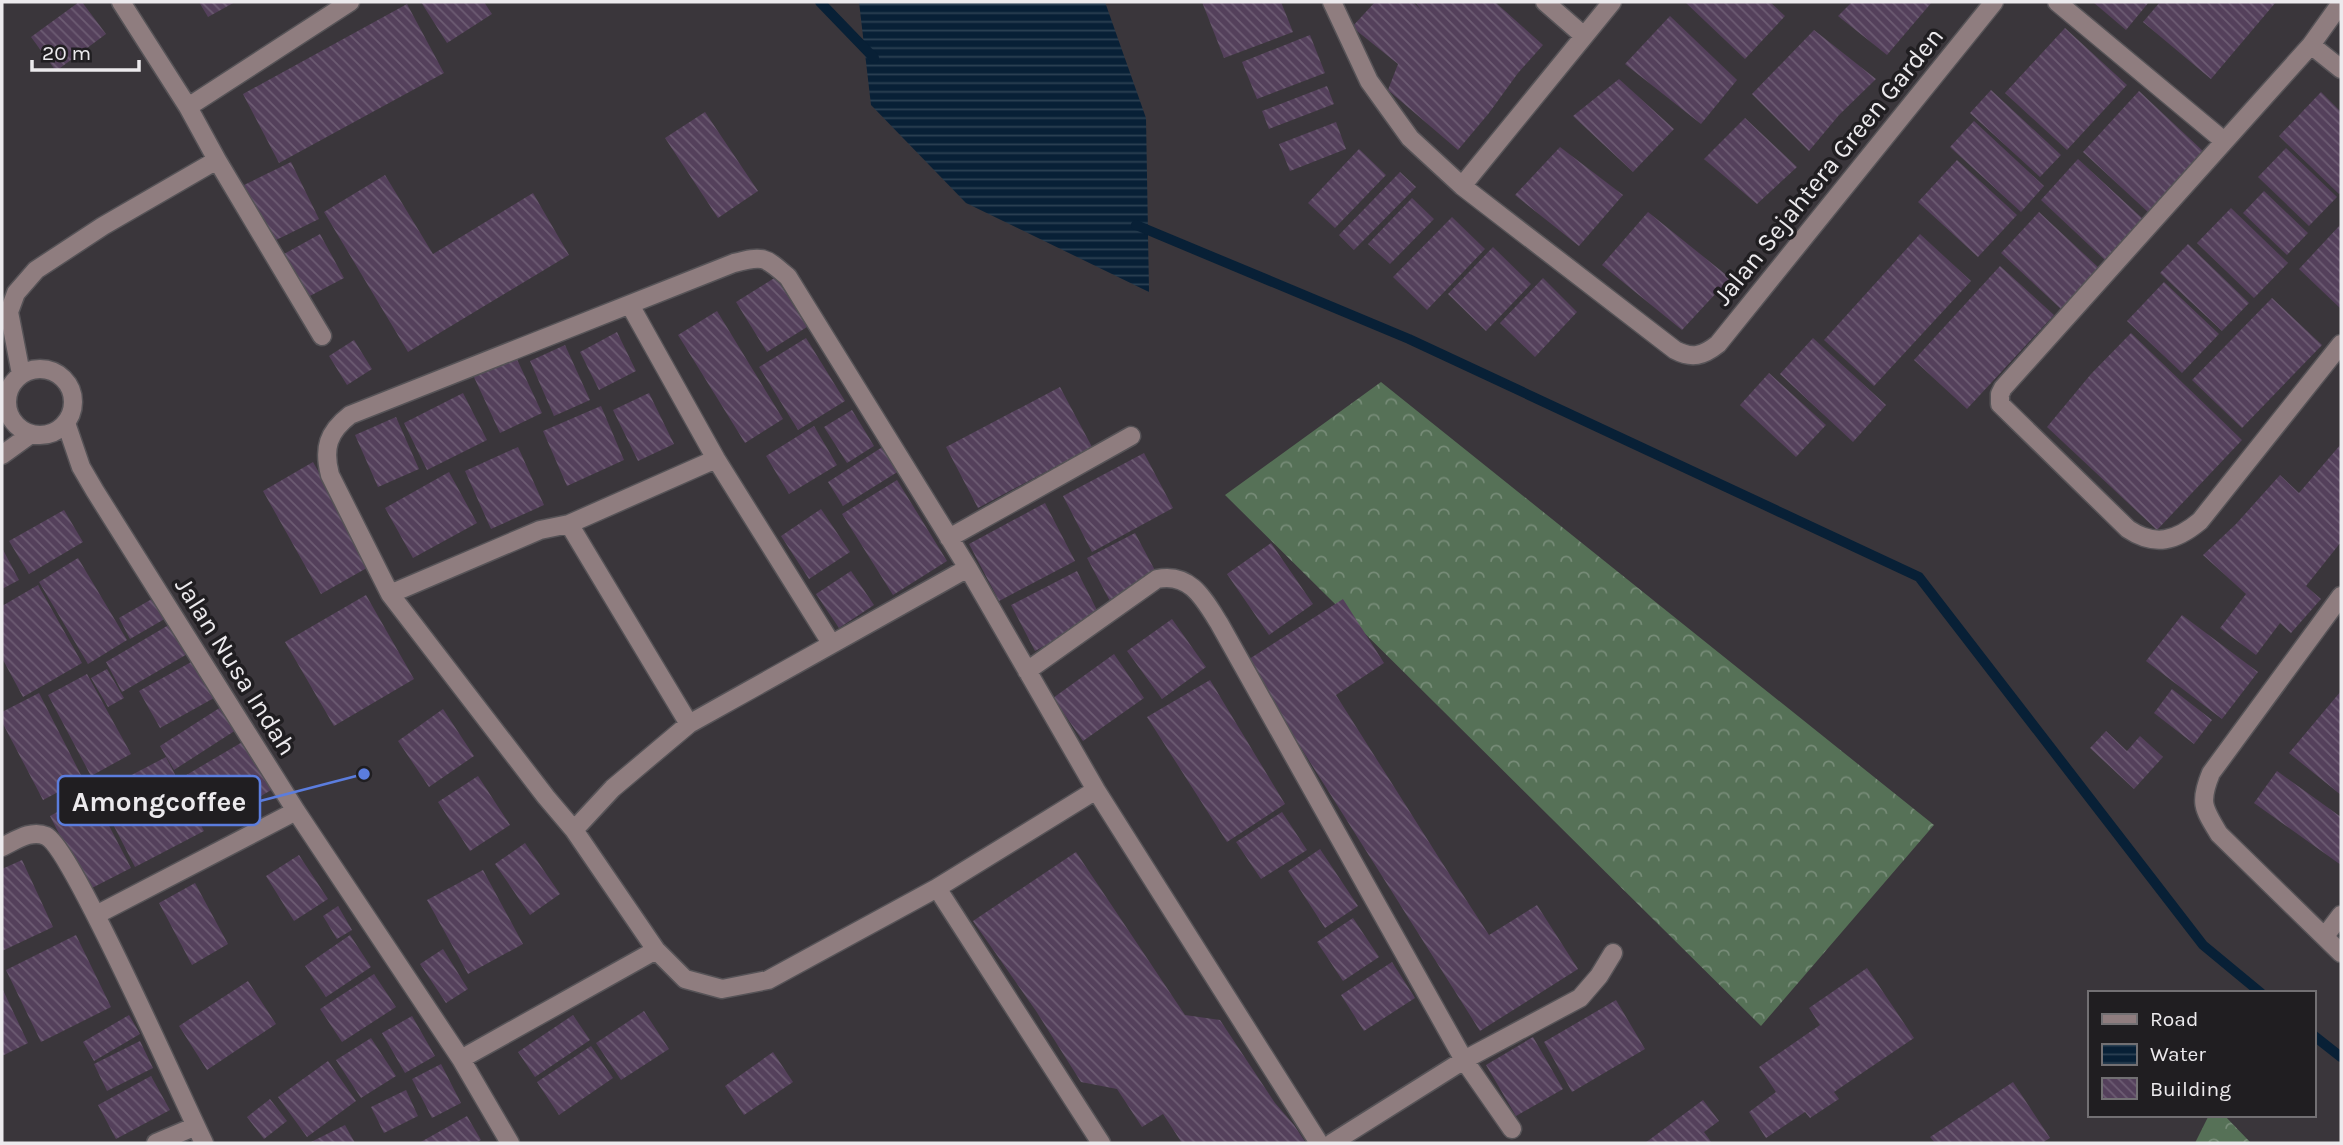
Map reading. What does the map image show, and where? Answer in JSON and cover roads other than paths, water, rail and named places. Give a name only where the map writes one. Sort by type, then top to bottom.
[{"type":"street","points":[[121,2],[188,107],[216,160],[322,336]]},
{"type":"street","points":[[188,107],[350,2]]},
{"type":"street","points":[[1332,2],[1369,81],[1410,138],[1462,186],[1612,2]]},
{"type":"street","points":[[1545,2],[1584,36]]},
{"type":"street","name":"Jalan Sejahtera Green Garden","points":[[1462,186],[1675,350],[1685,355],[1705,354],[1718,344],[1994,2]]},
{"type":"street","points":[[2057,2],[2224,141]]},
{"type":"street","points":[[2341,3],[2311,45],[2003,388],[2000,404],[2128,529],[2142,538],[2174,538],[2200,521],[2341,344]]},
{"type":"street","points":[[2311,45],[2341,69]]},
{"type":"street","points":[[21,374],[9,312],[16,293],[36,271],[103,226],[216,160]]},
{"type":"street","points":[[1096,790],[937,888],[768,980],[722,989],[685,979],[656,950],[574,830],[390,594],[330,475],[326,457],[335,427],[351,415],[734,263],[758,257],[771,262],[788,277],[968,568],[1096,790],[1319,1143]]},
{"type":"street","points":[[630,305],[716,458],[831,643]]},
{"type":"street","points":[[33,369],[47,370],[59,375],[69,385],[73,397],[72,411],[66,423],[56,431],[43,435],[31,434],[18,427],[9,416],[7,393],[21,374],[33,369]]},
{"type":"street","name":"Jalan Nusa Indah","points":[[66,423],[81,467],[95,491],[296,811],[461,1059],[510,1143]]},
{"type":"street","points":[[2,455],[31,434]]},
{"type":"street","points":[[949,538],[1130,436]]},
{"type":"street","points":[[390,594],[540,530],[569,524],[716,458]]},
{"type":"street","points":[[569,524],[689,724]]},
{"type":"street","points":[[574,830],[613,788],[689,724],[968,568]]},
{"type":"street","points":[[1027,671],[1157,579],[1169,576],[1186,582],[1203,598],[1464,1060],[1512,1129]]},
{"type":"street","points":[[2341,596],[2211,773],[2202,794],[2207,816],[2218,834],[2341,953]]},
{"type":"street","points":[[96,915],[296,811]]},
{"type":"street","points":[[2,847],[33,833],[47,836],[59,848],[96,915],[204,1143]]},
{"type":"street","points":[[937,888],[1101,1143]]},
{"type":"street","points":[[2325,936],[2341,915]]},
{"type":"street","points":[[461,1059],[656,950]]},
{"type":"street","points":[[1332,1143],[1464,1060],[1580,998],[1600,976],[1612,953]]},
{"type":"street","points":[[156,1143],[196,1126]]},
{"type":"water","points":[[859,2],[1105,2],[1146,118],[1149,292],[966,203],[871,105]]},
{"type":"waterway","points":[[820,2],[874,58]]},
{"type":"waterway","points":[[1136,225],[1409,339],[1919,577],[2203,945],[2259,991]]},
{"type":"waterway","points":[[2315,1037],[2341,1057]]},
{"type":"place","name":"Amongcoffee","points":[[364,774]]}]
